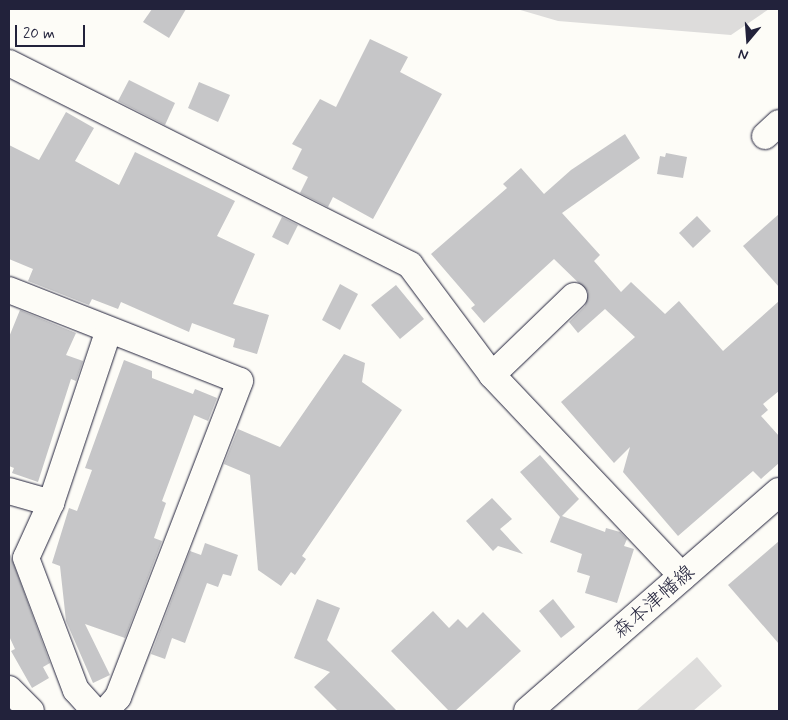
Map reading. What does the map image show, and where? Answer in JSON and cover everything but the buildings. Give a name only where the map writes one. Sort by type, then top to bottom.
[{"type":"main road","name":"森本津幡線","points":[[528,711],[779,492]]},
{"type":"street","points":[[9,64],[410,265],[492,374],[683,577]]},
{"type":"street","points":[[9,290],[240,381],[118,697],[106,711]]},
{"type":"street","points":[[492,374],[574,296]]},
{"type":"street","points":[[95,711],[76,690],[26,558],[51,503],[110,330]]},
{"type":"street","points":[[9,491],[51,503]]},
{"type":"street","points":[[9,689],[31,711]]},
{"type":"shaded area","points":[[517,9],[769,9],[731,35],[558,21]]},
{"type":"shaded area","points":[[697,657],[722,686],[693,711],[636,711]]}]
